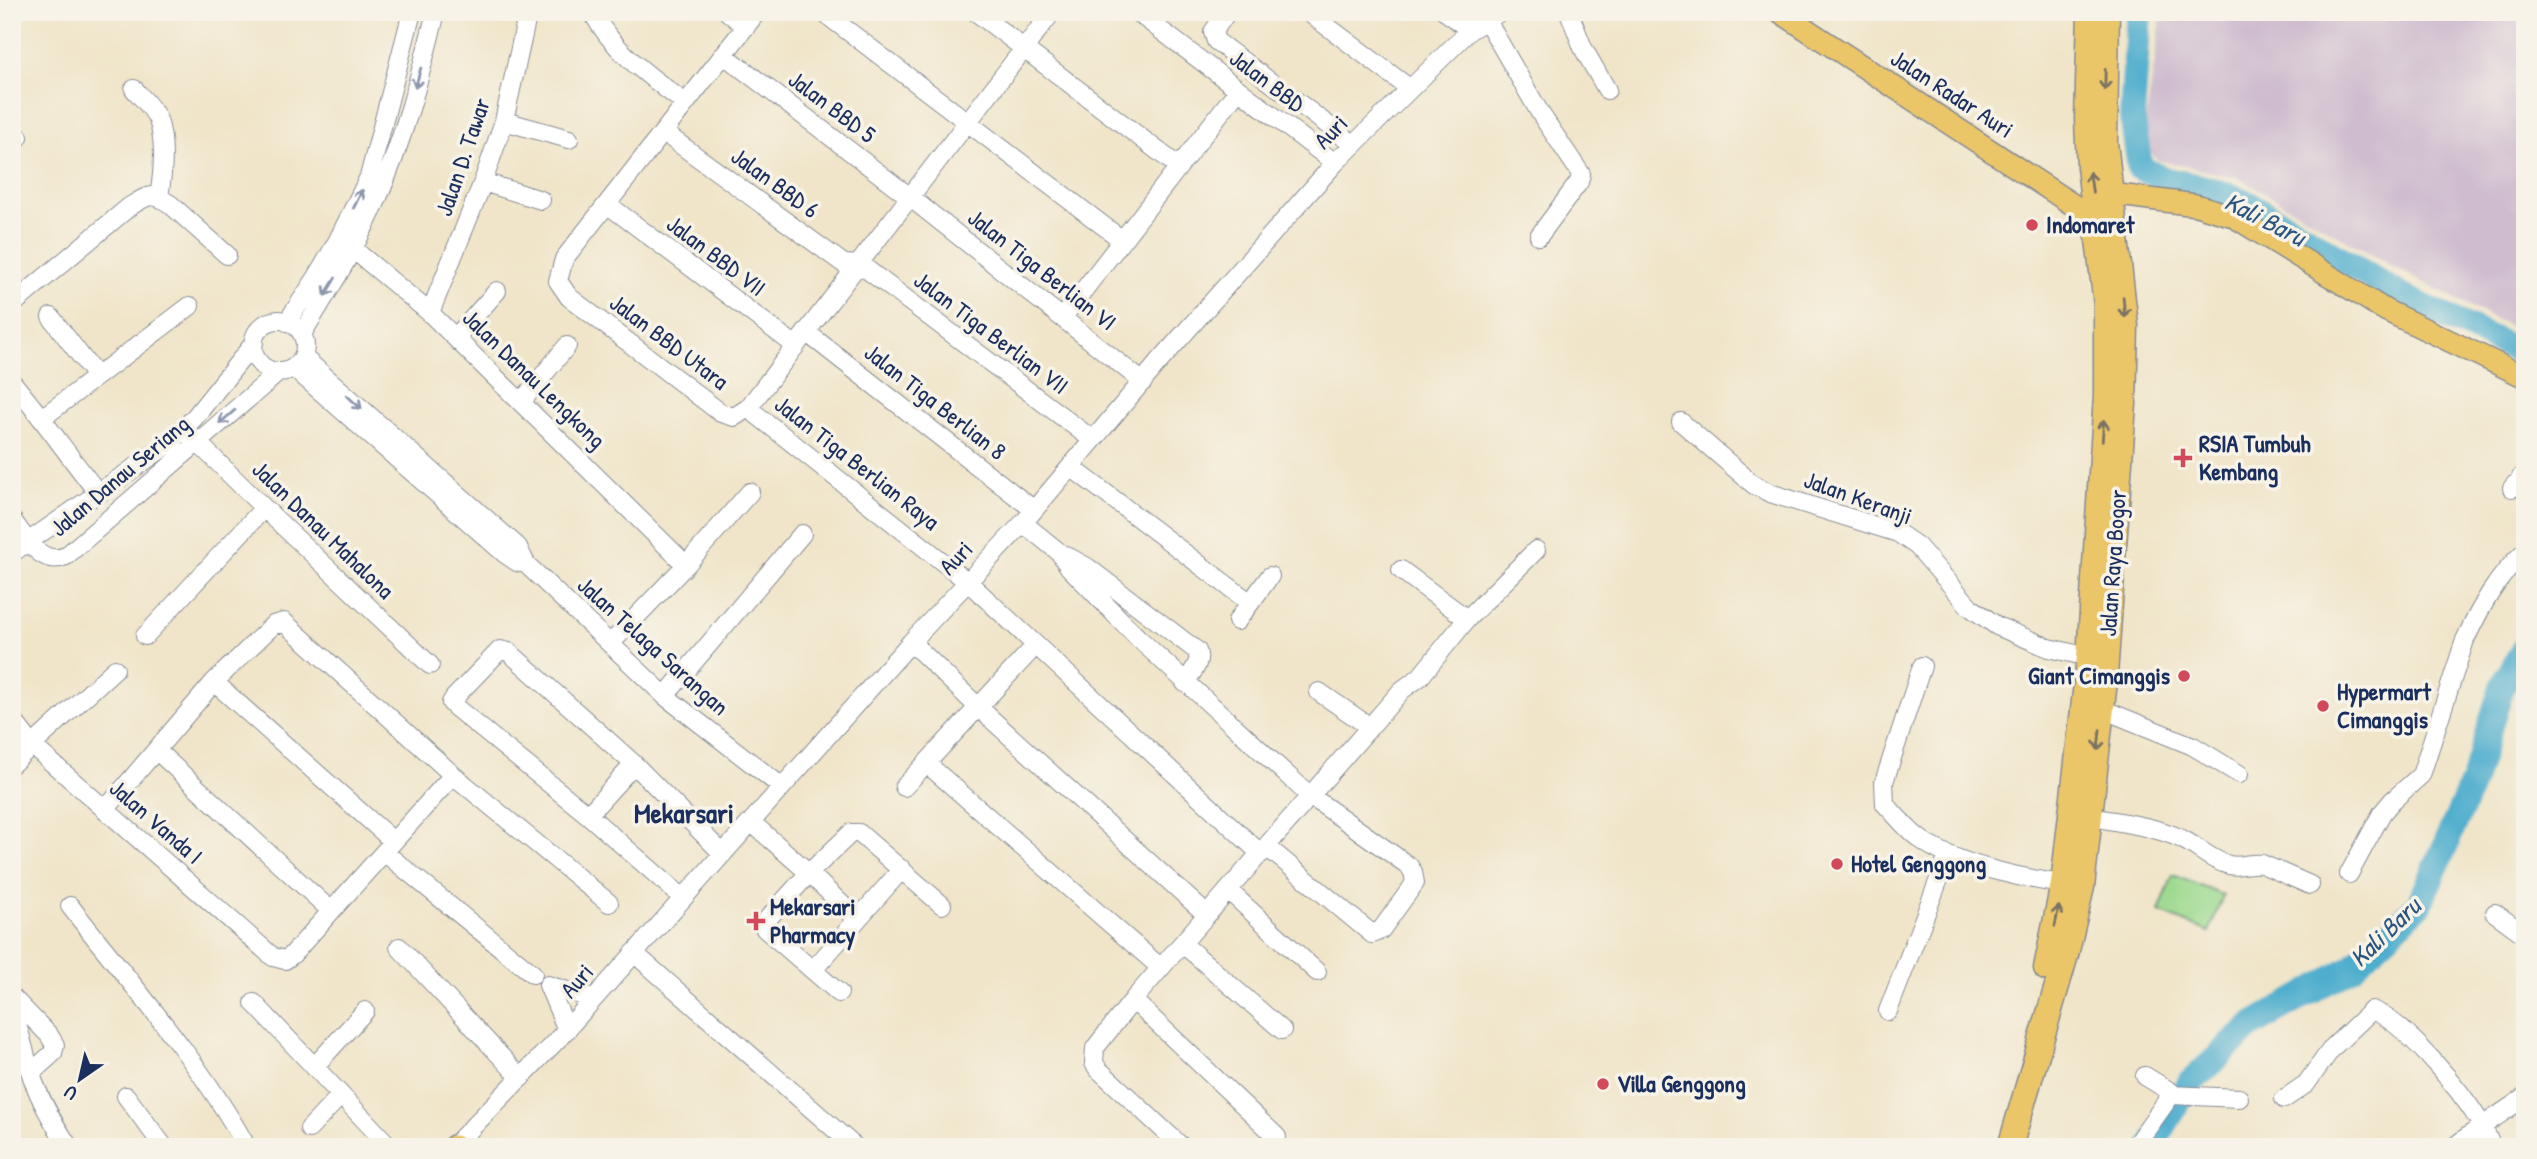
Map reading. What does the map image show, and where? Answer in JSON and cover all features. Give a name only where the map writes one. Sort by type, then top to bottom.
[{"type":"highway","name":"Jalan Raya Bogor","points":[[2008,1146],[2049,960],[2092,817],[2102,709],[2110,466],[2108,341],[2089,167],[2087,120],[2090,12]]},
{"type":"highway","name":"Jalan Raya Bogor","points":[[2073,886],[2089,657],[2126,326],[2105,142],[2108,12]]},
{"type":"main road","name":"Jalan Radar Auri","points":[[1780,12],[2096,220]]},
{"type":"main road","points":[[2111,194],[2196,205],[2233,216],[2385,310],[2525,377]]},
{"type":"street","points":[[302,334],[345,245],[369,177],[412,12]]},
{"type":"street","points":[[287,321],[376,203],[389,170],[436,12]]},
{"type":"street","name":"Jalan D. Tawar","points":[[430,313],[483,182],[504,121],[528,12]]},
{"type":"street","points":[[592,12],[613,44],[630,61],[685,103]]},
{"type":"street","points":[[728,12],[752,19]]},
{"type":"street","points":[[823,12],[1122,240]]},
{"type":"street","points":[[976,12],[1179,167]]},
{"type":"street","name":"Jalan BBD Utara","points":[[752,19],[564,259],[558,281],[569,297],[721,413],[734,416],[748,408],[1052,12]]},
{"type":"street","name":"Jalan BBD","points":[[1136,12],[1335,163]]},
{"type":"street","points":[[1227,12],[1215,28],[1214,37],[1219,44],[1353,144]]},
{"type":"street","points":[[1308,12],[1409,88]]},
{"type":"street","points":[[1446,12],[1470,30]]},
{"type":"street","points":[[1569,12],[1583,48],[1607,90]]},
{"type":"street","points":[[1493,15],[1540,113],[1582,175],[1539,236]]},
{"type":"street","name":"Auri","points":[[454,1146],[567,1030],[911,642],[1028,516],[1335,163],[1470,30],[1493,15]]},
{"type":"street","name":"Jalan BBD 5","points":[[724,55],[911,198]]},
{"type":"street","points":[[134,89],[151,107],[158,120],[163,175],[159,197]]},
{"type":"street","points":[[1063,317],[1238,90]]},
{"type":"street","points":[[504,121],[569,139]]},
{"type":"street","name":"Jalan BBD 6","points":[[663,132],[844,264],[860,265]]},
{"type":"street","points":[[483,182],[541,200]]},
{"type":"street","points":[[12,305],[129,207],[148,196],[159,197],[227,255]]},
{"type":"street","name":"Jalan Tiga Berlian VI","points":[[911,198],[1143,382]]},
{"type":"street","name":"Jalan BBD VII","points":[[607,204],[801,339]]},
{"type":"street","name":"Jalan Danau Lengkong","points":[[345,245],[456,337],[686,565]]},
{"type":"street","name":"Jalan Tiga Berlian VII","points":[[860,265],[1093,440]]},
{"type":"street","points":[[456,337],[497,291]]},
{"type":"street","points":[[42,418],[190,306]]},
{"type":"street","points":[[51,317],[96,376]]},
{"type":"street","points":[[287,321],[298,328],[305,345],[292,366],[269,370],[260,363],[255,354],[254,343],[258,331],[268,323],[287,321]]},
{"type":"street","name":"Jalan Tiga Berlian 8","points":[[801,339],[1028,516],[1059,552]]},
{"type":"street","name":"Jalan Danau Seriang","points":[[254,343],[184,429],[154,456],[29,541],[40,555],[47,559],[66,556],[197,443],[292,366]]},
{"type":"street","points":[[522,401],[567,346]]},
{"type":"street","name":"Jalan Telaga Sarangan","points":[[292,366],[505,554],[526,564],[665,696],[782,787]]},
{"type":"street","points":[[12,382],[99,494]]},
{"type":"street","name":"Jalan Tiga Berlian Raya","points":[[748,408],[968,582],[1264,851],[1372,934],[1381,930],[1413,888],[1413,872],[1409,866],[1309,795]]},
{"type":"street","name":"Jalan Keranji","points":[[1681,422],[1754,485],[1770,493],[1898,533],[1917,546],[1970,607],[1997,626],[2049,649],[2089,657]]},
{"type":"street","name":"Jalan Danau Mahalona","points":[[184,429],[430,665]]},
{"type":"street","points":[[1071,467],[1249,602]]},
{"type":"street","points":[[2512,488],[2525,473]]},
{"type":"street","points":[[610,645],[750,492]]},
{"type":"street","points":[[145,636],[264,508]]},
{"type":"street","points":[[12,520],[29,541],[12,553]]},
{"type":"street","points":[[665,696],[802,534]]},
{"type":"street","points":[[1182,1147],[1094,1063],[1095,1048],[1309,795],[1402,690],[1420,677],[1468,620],[1536,550]]},
{"type":"street","points":[[2348,874],[2382,813],[2421,775],[2465,640],[2497,581],[2525,551]]},
{"type":"street","points":[[1059,552],[1087,567],[1198,654],[1198,664],[1185,683]]},
{"type":"street","points":[[1059,552],[1069,567],[1138,638],[1309,795]]},
{"type":"street","points":[[1401,570],[1468,620]]},
{"type":"street","points":[[1237,621],[1270,576]]},
{"type":"street","points":[[1138,638],[1154,618]]},
{"type":"street","points":[[105,810],[214,682],[273,625],[284,622],[453,775],[609,903]]},
{"type":"street","points":[[911,642],[978,707],[1207,915]]},
{"type":"street","points":[[904,788],[1036,645]]},
{"type":"street","points":[[682,898],[588,815],[455,707],[451,703],[454,698],[500,650],[505,650],[634,764],[723,854]]},
{"type":"street","points":[[1922,666],[1884,782],[1885,804],[1919,838],[1948,856],[2073,886]]},
{"type":"street","points":[[12,764],[34,747],[115,668]]},
{"type":"street","points":[[214,682],[388,846],[533,974]]},
{"type":"street","points":[[1319,692],[1370,727]]},
{"type":"street","points":[[2102,709],[2193,746],[2239,774]]},
{"type":"street","name":"Jalan Vanda I","points":[[12,719],[34,747],[273,957],[289,958],[330,910]]},
{"type":"street","points":[[156,750],[330,910],[453,775]]},
{"type":"street","points":[[926,763],[1161,968]]},
{"type":"street","points":[[588,815],[634,764]]},
{"type":"street","points":[[2092,817],[2152,829],[2183,839],[2223,863],[2239,866],[2262,864],[2310,885]]},
{"type":"street","points":[[751,822],[857,919]]},
{"type":"street","points":[[839,993],[765,929],[763,924],[850,833],[859,833],[942,905]]},
{"type":"street","points":[[1888,1011],[1948,856]]},
{"type":"street","points":[[813,970],[902,869]]},
{"type":"street","points":[[1229,891],[1317,972]]},
{"type":"street","points":[[70,906],[218,1100],[242,1146],[264,1147]]},
{"type":"street","points":[[2495,913],[2525,935]]},
{"type":"street","points":[[1182,944],[1282,1030]]},
{"type":"street","points":[[399,947],[521,1078]]},
{"type":"street","points":[[634,953],[855,1147]]},
{"type":"street","points":[[567,1030],[548,985],[593,999]]},
{"type":"street","points":[[12,997],[49,1035],[55,1045],[53,1053],[31,1073]]},
{"type":"street","points":[[1133,1000],[1277,1137]]},
{"type":"street","points":[[254,1003],[390,1147]]},
{"type":"street","points":[[2284,1099],[2306,1084],[2332,1048],[2372,1010],[2395,1026],[2449,1079],[2482,1125],[2492,1147]]},
{"type":"street","points":[[12,1011],[44,1105],[69,1147]]},
{"type":"street","points":[[314,1067],[366,1011]]},
{"type":"street","points":[[2145,1076],[2174,1095],[2239,1098]]},
{"type":"street","points":[[309,1129],[341,1095]]},
{"type":"street","points":[[2134,1147],[2174,1095]]},
{"type":"street","points":[[126,1096],[164,1147]]},
{"type":"street","points":[[2454,1147],[2525,1097]]},
{"type":"shaded area","points":[[2162,12],[2525,12],[2525,334],[2395,268],[2239,178],[2157,160],[2149,151],[2145,126]]},
{"type":"green space","points":[[2173,875],[2223,895],[2209,932],[2159,912]]},
{"type":"waterway","name":"Kali Baru","points":[[2139,12],[2132,115],[2140,168],[2166,180],[2206,188],[2242,200],[2401,296],[2525,354]]},
{"type":"waterway","name":"Kali Baru","points":[[2151,1147],[2190,1083],[2251,1026],[2354,966],[2420,904],[2473,781],[2502,687],[2525,647]]},
{"type":"place","name":"Indomaret","points":[[2032,225]]},
{"type":"place","name":"RSIA Tumbuh Kembang","points":[[2183,458]]},
{"type":"place","name":"Giant Cimanggis","points":[[2184,676]]},
{"type":"place","name":"Hypermart Cimanggis","points":[[2323,706]]},
{"type":"place","name":"Hotel Genggong","points":[[1837,864]]},
{"type":"place","name":"Mekarsari Pharmacy","points":[[756,921]]},
{"type":"place","name":"Villa Genggong","points":[[1603,1084]]},
{"type":"district","name":"Mekarsari","points":[[684,813]]}]
